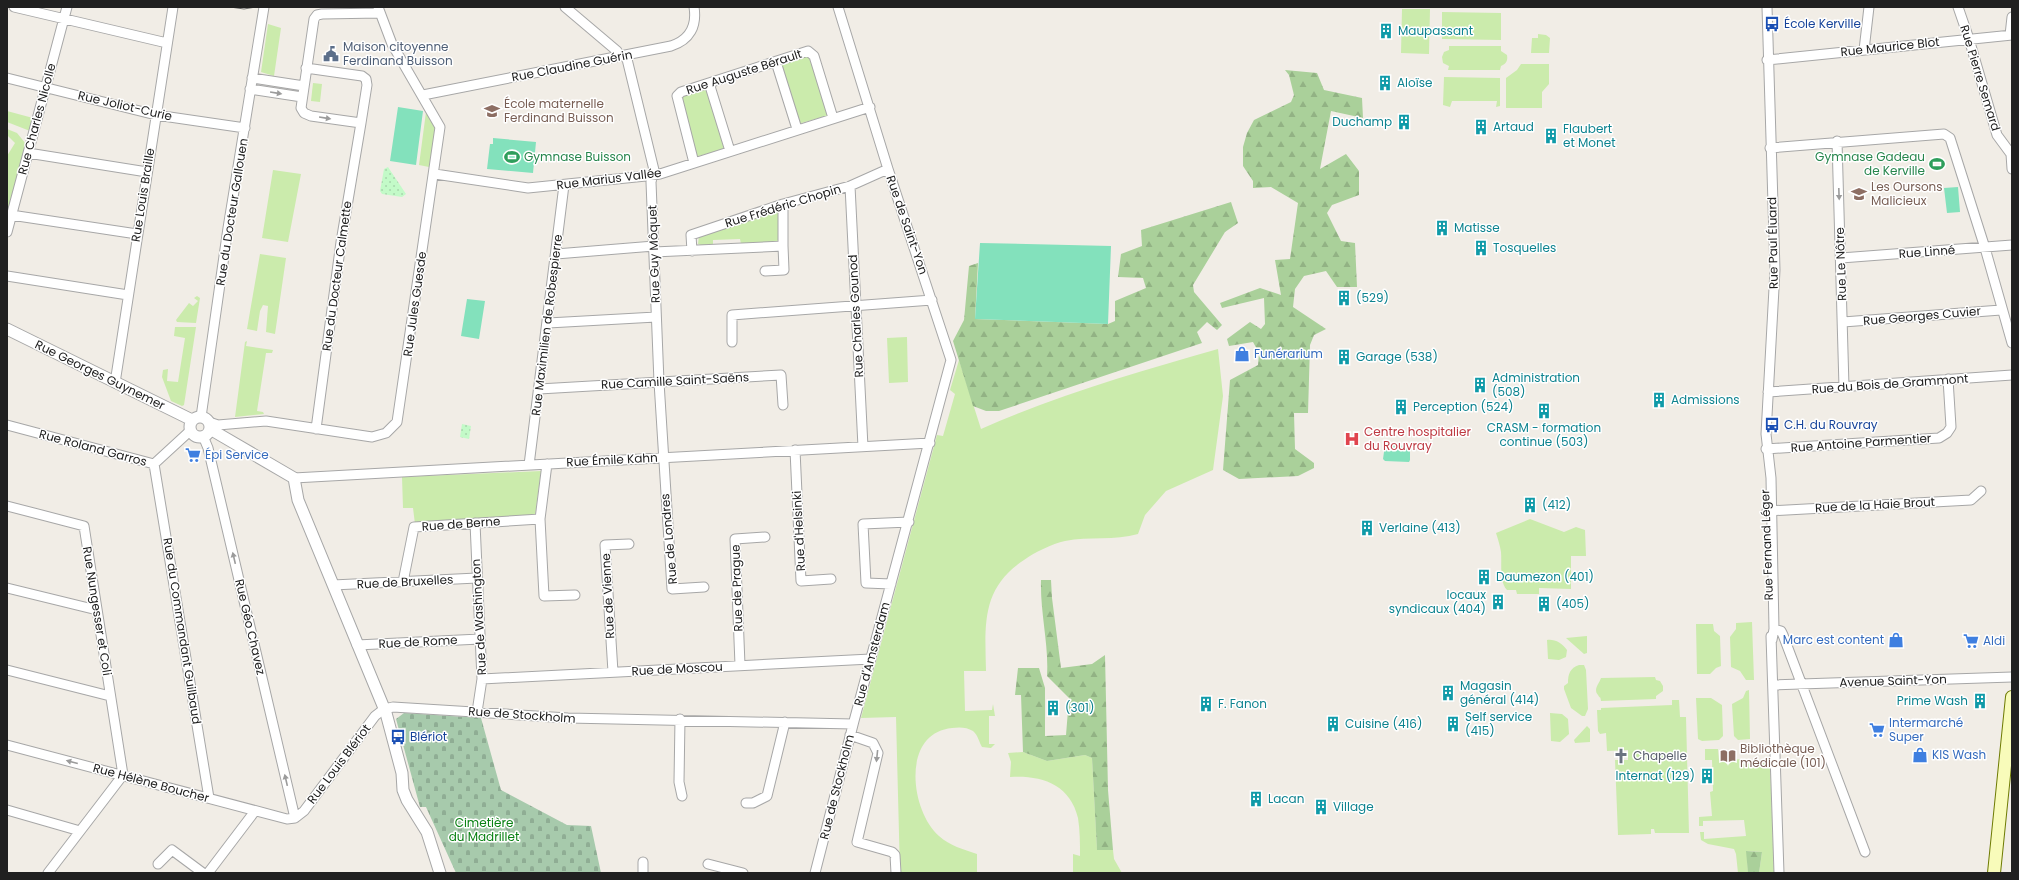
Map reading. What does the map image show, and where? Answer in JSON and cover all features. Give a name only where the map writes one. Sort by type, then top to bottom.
[{"type":"main road","points":[[1994,873],[2012,697]]},
{"type":"street","points":[[14,7],[167,43]]},
{"type":"street","name":"Rue Charles Nicolle","points":[[7,232],[67,7]]},
{"type":"street","name":"Rue Louis Braille","points":[[115,383],[172,7]]},
{"type":"street","name":"Rue du Docteur Gallouen","points":[[201,426],[250,89],[264,7]]},
{"type":"street","points":[[564,7],[622,55]]},
{"type":"street","name":"Rue Claudine Guérin","points":[[423,95],[671,46],[686,39],[693,30],[694,7]]},
{"type":"street","name":"Rue de Saint-Yon","points":[[838,7],[888,169],[951,360],[930,443]]},
{"type":"street","name":"Rue Paul Éluard","points":[[1767,7],[1767,60],[1774,270],[1766,449],[1770,455],[1771,478]]},
{"type":"street","points":[[1864,50],[1869,7]]},
{"type":"street","name":"Rue Pierre Semard","points":[[1958,7],[1970,39],[1997,135],[2010,154],[2012,169]]},
{"type":"street","points":[[361,123],[304,113],[301,108],[306,68],[314,19],[317,15],[379,10]]},
{"type":"street","name":"Rue Jules Guesde","points":[[201,426],[266,421],[372,437],[386,433],[397,422],[435,174],[440,127],[423,95],[392,44],[379,10]]},
{"type":"street","points":[[2011,35],[2012,17]]},
{"type":"street","name":"Rue Maurice Blot","points":[[1767,60],[2011,35]]},
{"type":"street","name":"Rue Auguste Bérault","points":[[694,163],[677,96],[681,92],[808,52],[814,56],[833,118]]},
{"type":"street","name":"Rue Guy Môquet","points":[[622,55],[654,170],[651,182],[659,382],[664,457]]},
{"type":"street","points":[[776,62],[797,129]]},
{"type":"street","name":"Rue du Docteur Calmette","points":[[306,68],[362,76],[366,80],[367,85],[341,242],[316,429]]},
{"type":"street","name":"Rue Joliot-Curie","points":[[7,78],[156,115],[245,128]]},
{"type":"street","points":[[252,78],[304,86]]},
{"type":"street","points":[[709,83],[730,151]]},
{"type":"street","points":[[250,89],[302,97]]},
{"type":"street","name":"Rue Marius Vallée","points":[[435,174],[528,188],[653,175],[870,107]]},
{"type":"street","points":[[1770,148],[1837,141],[1944,134],[1950,138],[1985,248],[2001,310],[2012,343]]},
{"type":"street","name":"Rue Le Nôtre","points":[[1837,141],[1844,387]]},
{"type":"street","points":[[28,153],[147,172]]},
{"type":"street","name":"Rue Frédéric Chopin","points":[[692,251],[691,235],[783,204],[850,186],[888,169]]},
{"type":"street","name":"Rue Maximilien de Robespierre","points":[[529,465],[548,323],[564,185]]},
{"type":"street","name":"Rue Charles Gounod","points":[[850,186],[863,446]]},
{"type":"street","points":[[765,271],[784,270],[783,204]]},
{"type":"street","points":[[11,215],[137,234]]},
{"type":"street","points":[[556,254],[654,249],[692,251],[783,246]]},
{"type":"street","name":"Rue Linné","points":[[1841,258],[2012,246]]},
{"type":"street","points":[[7,276],[128,295]]},
{"type":"street","points":[[732,342],[732,315],[932,300]]},
{"type":"street","name":"Rue Georges Cuvier","points":[[1843,322],[2001,310]]},
{"type":"street","points":[[548,323],[656,317]]},
{"type":"street","name":"Rue Georges Guynemer","points":[[7,329],[201,426]]},
{"type":"street","name":"Rue Camille Saint-Saëns","points":[[539,389],[781,375],[783,405]]},
{"type":"street","name":"Rue du Bois de Grammont","points":[[1768,392],[2012,375]]},
{"type":"street","name":"Rue Antoine Parmentier","points":[[1766,449],[1939,438],[1947,433],[1951,427],[1948,379]]},
{"type":"street","name":"Rue Roland Garros","points":[[7,425],[154,464],[201,426]]},
{"type":"street","points":[[201,426],[294,478],[298,500],[384,709],[402,773],[407,800],[426,832],[440,873]]},
{"type":"street","name":"Rue Géo Chavez","points":[[201,426],[208,448],[295,818]]},
{"type":"street","name":"Rue Émile Kahn","points":[[294,478],[930,443]]},
{"type":"street","name":"Rue d'Amsterdam","points":[[853,724],[930,443]]},
{"type":"street","name":"Rue Fernand Léger","points":[[1766,449],[1774,629],[1772,640]]},
{"type":"street","name":"Rue d'Helsinki","points":[[795,450],[801,581],[832,580]]},
{"type":"street","name":"Rue de Londres","points":[[664,457],[672,590],[704,587]]},
{"type":"street","name":"Rue du Commandant Guilbaud","points":[[154,464],[209,798]]},
{"type":"street","points":[[547,464],[540,518],[544,596],[575,595]]},
{"type":"street","name":"Rue Fernand Léger","points":[[1771,478],[1769,510],[1770,629],[1772,640],[1779,873]]},
{"type":"street","name":"Rue de la Haie Brout","points":[[1769,510],[1971,500],[1981,491]]},
{"type":"street","name":"Rue Nungesser et Coli","points":[[7,506],[84,526],[123,775]]},
{"type":"street","name":"Rue de Berne","points":[[403,582],[414,527],[540,518]]},
{"type":"street","name":"Rue d'Amsterdam","points":[[891,584],[866,584],[863,524],[908,522]]},
{"type":"street","name":"Rue de Washington","points":[[475,523],[482,679],[477,712]]},
{"type":"street","name":"Rue de Prague","points":[[740,665],[735,539],[765,537]]},
{"type":"street","name":"Rue de Vienne","points":[[612,672],[605,545],[629,544]]},
{"type":"street","name":"Rue de Bruxelles","points":[[333,585],[477,578]]},
{"type":"street","points":[[7,588],[97,610]]},
{"type":"street","points":[[1774,629],[1781,631],[1783,635],[1865,852]]},
{"type":"street","name":"Rue de Rome","points":[[357,645],[480,639]]},
{"type":"street","name":"Rue de Moscou","points":[[482,679],[871,658]]},
{"type":"street","points":[[7,670],[110,696]]},
{"type":"street","name":"Avenue Saint-Yon","points":[[1773,685],[2012,677]]},
{"type":"street","name":"Rue de Stockholm","points":[[384,709],[393,707],[568,718],[680,719],[853,724],[815,873]]},
{"type":"street","name":"Rue Louis Blériot","points":[[295,818],[304,811],[375,716],[384,709]]},
{"type":"street","points":[[680,719],[679,782],[682,796]]},
{"type":"street","points":[[746,803],[753,803],[766,796],[784,722]]},
{"type":"street","points":[[850,735],[873,743],[878,753],[857,842],[892,852],[895,855],[896,873]]},
{"type":"street","name":"Rue Hélène Boucher","points":[[7,745],[287,819],[295,818]]},
{"type":"street","points":[[48,873],[123,775]]},
{"type":"street","points":[[7,810],[80,831]]},
{"type":"street","points":[[208,873],[255,810]]},
{"type":"street","points":[[158,864],[172,850],[203,873]]},
{"type":"street","points":[[643,862],[643,873]]},
{"type":"street","points":[[708,864],[743,873]]},
{"type":"green space","points":[[1402,9],[1430,9],[1429,54],[1401,53]]},
{"type":"green space","points":[[1442,12],[1501,13],[1501,40],[1442,39]]},
{"type":"green space","points":[[268,24],[281,28],[274,76],[261,72]]},
{"type":"green space","points":[[1538,34],[1546,35],[1550,38],[1549,53],[1531,53],[1532,38],[1538,38]]},
{"type":"green space","points":[[1449,46],[1501,46],[1501,51],[1507,55],[1507,61],[1501,66],[1500,70],[1448,70],[1449,66],[1443,63],[1442,57],[1444,52],[1449,50]]},
{"type":"green space","points":[[808,55],[811,56],[829,115],[798,124],[780,63]]},
{"type":"green space","points":[[1521,64],[1549,64],[1549,84],[1542,92],[1542,108],[1506,108],[1506,78],[1517,70]]},
{"type":"green space","points":[[1285,70],[1317,73],[1324,90],[1362,98],[1363,118],[1331,111],[1320,169],[1346,154],[1359,171],[1359,195],[1332,205],[1327,213],[1341,241],[1355,243],[1357,287],[1337,287],[1326,271],[1304,276],[1295,289],[1293,307],[1326,329],[1314,335],[1310,345],[1308,413],[1294,413],[1295,449],[1314,463],[1314,468],[1298,476],[1239,479],[1223,470],[1230,380],[1258,365],[1259,353],[1253,342],[1229,346],[1227,339],[1250,322],[1261,329],[1265,324],[1264,298],[1222,308],[1220,303],[1260,288],[1281,295],[1275,260],[1290,259],[1298,203],[1271,187],[1253,188],[1253,181],[1243,166],[1243,147],[1247,133],[1254,120],[1291,102],[1294,95],[1289,75]]},
{"type":"green space","points":[[1444,77],[1500,78],[1500,106],[1496,107],[1497,101],[1452,101],[1450,107],[1443,105]]},
{"type":"green space","points":[[313,83],[322,84],[320,102],[311,101]]},
{"type":"green space","points":[[707,87],[726,148],[696,157],[680,97],[682,94]]},
{"type":"green space","points":[[398,107],[423,111],[416,165],[390,161]]},
{"type":"green space","points":[[7,111],[33,118],[30,131],[7,122]]},
{"type":"green space","points":[[426,112],[436,128],[429,167],[419,165]]},
{"type":"green space","points":[[7,129],[17,133],[26,144],[7,218],[7,156],[15,143],[7,135]]},
{"type":"green space","name":"Gymnase Buisson","points":[[493,138],[536,142],[533,173],[487,169],[490,144],[493,144]]},
{"type":"green space","points":[[388,167],[406,194],[402,197],[382,194],[380,191],[384,169]]},
{"type":"green space","points":[[273,170],[301,174],[288,242],[262,238]]},
{"type":"green space","points":[[1958,187],[1960,212],[1947,213],[1944,188]]},
{"type":"green space","points":[[1231,202],[1238,223],[1225,232],[1193,285],[1194,292],[1222,325],[1217,330],[1207,322],[1197,332],[1202,343],[999,411],[986,411],[973,406],[953,341],[964,320],[969,266],[978,263],[975,319],[1108,324],[1115,321],[1115,301],[1146,288],[1143,278],[1118,277],[1121,254],[1142,246],[1141,230]]},
{"type":"green space","points":[[776,210],[778,212],[779,239],[776,242],[741,244],[740,239],[713,240],[713,245],[704,246],[698,244],[699,236]]},
{"type":"green space","points":[[980,243],[1111,246],[1108,324],[975,319]]},
{"type":"green space","points":[[260,254],[286,258],[275,334],[266,332],[268,306],[263,305],[260,311],[257,331],[247,329]]},
{"type":"green space","points":[[197,296],[200,298],[196,323],[177,322],[176,320],[189,303],[193,306],[198,301],[194,298]]},
{"type":"green space","points":[[467,299],[485,301],[479,339],[461,336]]},
{"type":"green space","points":[[175,327],[196,327],[184,405],[182,406],[171,401],[162,377],[163,370],[168,369],[167,381],[178,382],[185,338],[174,336]]},
{"type":"green space","points":[[907,337],[908,382],[889,383],[887,338]]},
{"type":"green space","points":[[247,341],[246,346],[273,350],[272,353],[266,353],[257,411],[263,412],[264,414],[235,417],[245,342]]},
{"type":"green space","points":[[1218,349],[1223,396],[1213,470],[1166,491],[1145,515],[1138,534],[1060,542],[1033,554],[1010,571],[1000,583],[993,595],[988,609],[985,638],[986,671],[964,671],[965,711],[992,710],[993,704],[995,716],[989,716],[989,744],[995,744],[991,748],[982,747],[973,731],[957,727],[936,733],[924,743],[918,758],[916,774],[917,792],[922,809],[929,824],[939,836],[957,847],[977,854],[977,873],[900,873],[896,717],[861,718],[937,435],[943,436],[955,394],[950,390],[959,360],[981,429],[1039,405],[1068,395],[1128,375]]},
{"type":"green space","points":[[462,424],[471,426],[469,439],[460,437]]},
{"type":"green space","points":[[1385,445],[1410,446],[1409,462],[1385,461],[1383,459]]},
{"type":"green space","points":[[541,471],[535,516],[415,524],[413,508],[403,508],[402,477]]},
{"type":"green space","points":[[1530,519],[1564,532],[1576,527],[1585,530],[1586,556],[1571,556],[1571,589],[1539,588],[1539,594],[1517,594],[1516,590],[1507,590],[1504,586],[1501,572],[1501,552],[1496,533]]},
{"type":"green space","points":[[1041,580],[1051,580],[1061,668],[1092,664],[1105,655],[1108,790],[1113,850],[1097,850],[1092,758],[1085,755],[1047,761],[1023,752],[1021,695],[1015,695],[1018,668],[1039,668],[1045,688],[1045,736],[1066,735],[1069,698],[1047,676],[1047,652]]},
{"type":"green space","points":[[1752,622],[1754,680],[1746,680],[1740,671],[1731,667],[1730,637],[1736,629],[1736,623]]},
{"type":"green space","points":[[1696,624],[1713,624],[1714,631],[1720,636],[1721,666],[1716,668],[1710,674],[1697,674]]},
{"type":"green space","points":[[1587,636],[1587,653],[1584,654],[1566,638]]},
{"type":"green space","points":[[1547,640],[1556,641],[1563,645],[1567,650],[1566,657],[1559,660],[1548,659]]},
{"type":"green space","points":[[1579,665],[1584,665],[1586,670],[1588,709],[1585,716],[1582,716],[1571,708],[1564,689],[1564,686],[1568,683],[1570,672],[1573,668]]},
{"type":"green space","points":[[1655,677],[1656,680],[1660,681],[1663,686],[1663,691],[1656,696],[1656,699],[1601,701],[1596,691],[1601,678]]},
{"type":"green space","points":[[1749,690],[1750,739],[1738,740],[1734,736],[1732,704],[1743,698],[1746,691]]},
{"type":"green space","points":[[1696,698],[1711,698],[1722,705],[1723,736],[1719,740],[1702,741],[1698,739]]},
{"type":"green space","points":[[1672,700],[1679,700],[1680,717],[1686,717],[1689,833],[1655,833],[1654,829],[1651,829],[1651,834],[1618,835],[1615,760],[1628,760],[1628,750],[1607,751],[1606,733],[1600,734],[1598,731],[1597,710],[1601,710],[1601,708],[1672,705]]},
{"type":"green space","name":"Cimetière du Madrillet","points":[[404,713],[481,718],[501,790],[567,825],[591,826],[601,873],[456,873],[426,807],[420,807],[396,719]]},
{"type":"green space","points":[[1550,713],[1562,714],[1568,719],[1569,734],[1560,742],[1551,741]]},
{"type":"green space","points":[[1587,726],[1590,729],[1590,742],[1575,743],[1574,740]]},
{"type":"green space","points":[[1705,749],[1718,749],[1719,760],[1724,760],[1724,762],[1733,762],[1733,760],[1740,759],[1740,764],[1770,763],[1774,873],[1759,873],[1762,852],[1747,851],[1748,873],[1738,873],[1734,849],[1708,844],[1701,840],[1700,832],[1704,832],[1704,839],[1746,836],[1744,820],[1703,821],[1703,826],[1699,826],[1699,817],[1712,816],[1710,792],[1713,791],[1712,760],[1705,760]]},
{"type":"green space","points":[[1023,752],[1047,761],[1085,755],[1092,758],[1097,849],[1113,850],[1114,859],[1122,873],[1073,873],[1073,854],[1080,856],[1079,823],[1074,806],[1068,797],[1053,784],[1033,778],[1010,777],[1011,762],[1008,753]]},
{"type":"green space","points":[[1746,851],[1762,852],[1759,873],[1748,873]]},
{"type":"tram line","points":[[230,7],[244,9],[256,7]]},
{"type":"place","name":"École Kerville","points":[[1772,24]]},
{"type":"place","name":"Maupassant","points":[[1386,31]]},
{"type":"place","name":"Maison citoyenne Ferdinand Buisson","points":[[331,54]]},
{"type":"place","name":"Aloïse","points":[[1385,83]]},
{"type":"place","name":"École maternelle Ferdinand Buisson","points":[[492,111]]},
{"type":"place","name":"Duchamp","points":[[1404,122]]},
{"type":"place","name":"Artaud","points":[[1481,127]]},
{"type":"place","name":"Flaubert et Monet","points":[[1551,136]]},
{"type":"place","name":"Gymnase Buisson","points":[[512,157]]},
{"type":"place","name":"Gymnase Gadeau de Kerville","points":[[1937,164]]},
{"type":"place","name":"Les Oursons Malicieux","points":[[1859,194]]},
{"type":"place","name":"Matisse","points":[[1442,228]]},
{"type":"place","name":"Tosquelles","points":[[1481,248]]},
{"type":"place","name":"(529)","points":[[1344,298]]},
{"type":"place","name":"Funérarium","points":[[1242,354]]},
{"type":"place","name":"Garage (538)","points":[[1344,357]]},
{"type":"place","name":"Administration (508)","points":[[1480,385]]},
{"type":"place","name":"Admissions","points":[[1659,400]]},
{"type":"place","name":"Perception (524)","points":[[1401,407]]},
{"type":"place","name":"CRASM - formation continue (503)","points":[[1544,411]]},
{"type":"place","name":"C.H. du Rouvray","points":[[1772,425]]},
{"type":"place","name":"Centre hospitalier du Rouvray","points":[[1352,439]]},
{"type":"place","name":"Épi Service","points":[[193,455]]},
{"type":"place","name":"(412)","points":[[1530,505]]},
{"type":"place","name":"Verlaine (413)","points":[[1367,528]]},
{"type":"place","name":"Daumezon (401)","points":[[1484,577]]},
{"type":"place","name":"locaux syndicaux (404)","points":[[1498,602]]},
{"type":"place","name":"(405)","points":[[1544,604]]},
{"type":"place","name":"Marc est content","points":[[1896,640]]},
{"type":"place","name":"Aldi","points":[[1971,641]]},
{"type":"place","name":"Magasin général (414)","points":[[1448,693]]},
{"type":"place","name":"Prime Wash","points":[[1980,701]]},
{"type":"place","name":"F. Fanon","points":[[1206,704]]},
{"type":"place","name":"(301)","points":[[1053,708]]},
{"type":"place","name":"Cuisine (416)","points":[[1333,724]]},
{"type":"place","name":"Self service (415)","points":[[1453,724]]},
{"type":"place","name":"Intermarché Super","points":[[1877,730]]},
{"type":"place","name":"Blériot","points":[[398,737]]},
{"type":"place","name":"KIS Wash","points":[[1920,755]]},
{"type":"place","name":"Chapelle","points":[[1621,756]]},
{"type":"place","name":"Bibliothèque médicale (101)","points":[[1728,756]]},
{"type":"place","name":"Internat (129)","points":[[1707,776]]},
{"type":"place","name":"Lacan","points":[[1256,799]]},
{"type":"place","name":"Village","points":[[1321,807]]}]
